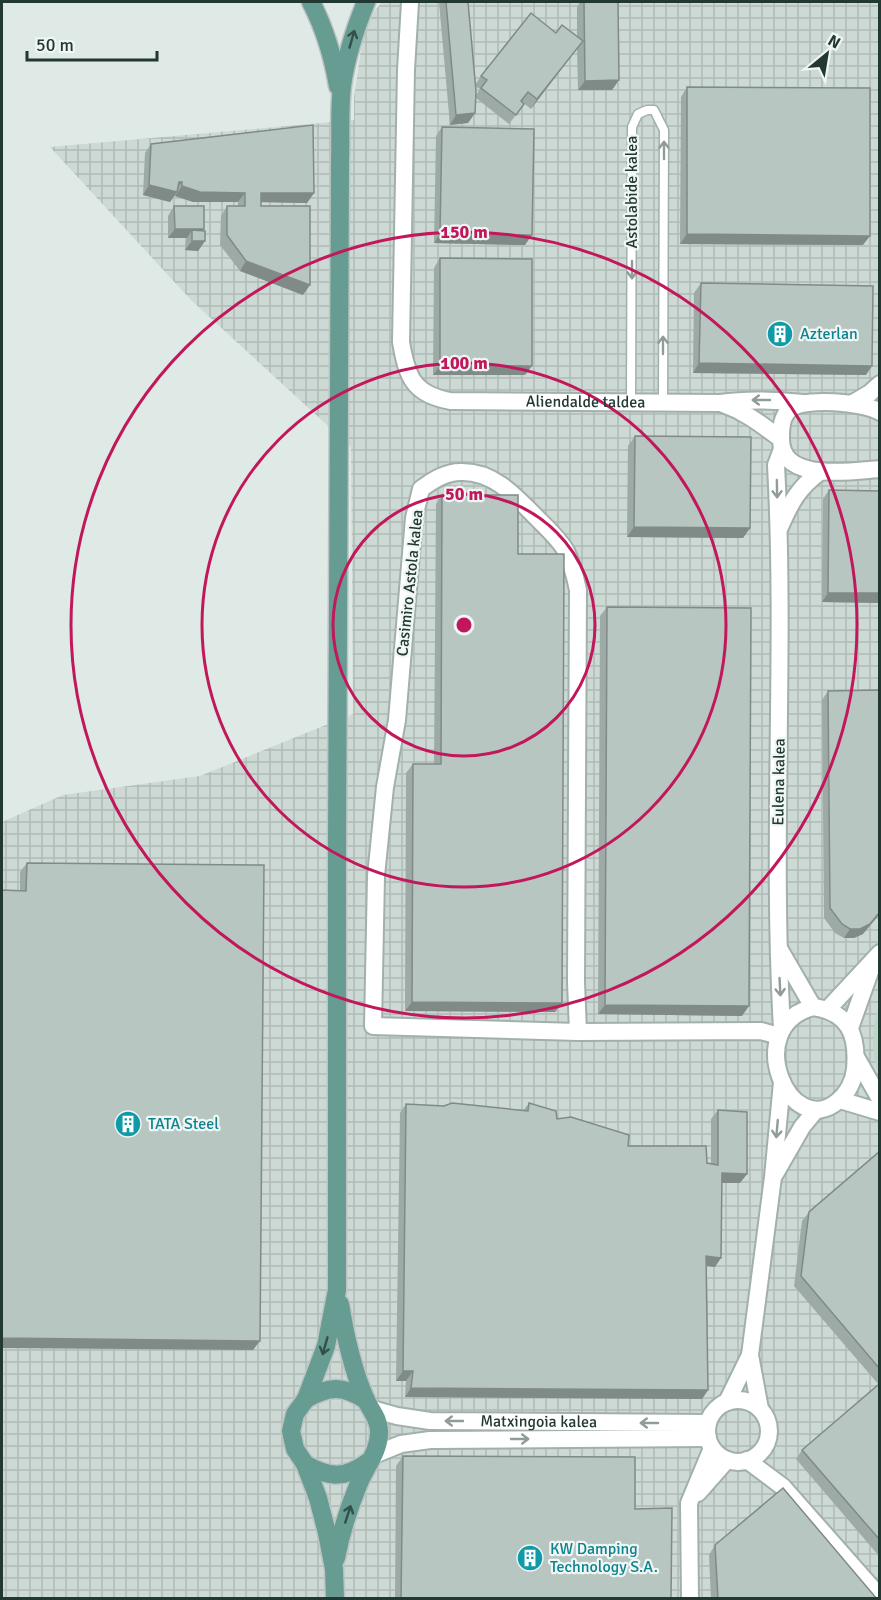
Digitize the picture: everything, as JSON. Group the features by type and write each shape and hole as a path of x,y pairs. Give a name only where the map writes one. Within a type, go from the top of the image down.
{"main road":[{"path":"311,2 320,19 331,51 341,118"},
{"path":"334,1569 348,1510 371,1459 379,1432 376,1416 369,1404 344,1329 337,1290 341,118 342,87 347,57 355,28 366,2"},
{"path":"335,1599 334,1569 318,1498 305,1464 295,1449 291,1431 295,1414 306,1399 326,1346 337,1290"},
{"path":"306,1399 321,1390 339,1388 355,1393 369,1404"},
{"path":"305,1464 322,1474 340,1476 358,1469 371,1459"}],"street":[{"name":"Aliendalde taldea","path":"410,2 406,70 401,342 407,372 417,387 438,399 450,401 720,403 740,400 853,403 866,405 879,412"},
{"path":"853,403 870,393 879,384"},
{"name":"Aliendalde taldea","path":"720,403 758,420 781,444 789,460 807,470 879,469"},
{"path":"778,530 776,465 781,444 782,421 791,408 802,403"},
{"name":"Casimiro Astola kalea","path":"578,1032 576,982 578,590 572,564 565,549 553,534 508,489 482,475 461,471 437,478 421,489 414,518 397,720 385,787 376,876 373,1026 578,1032 761,1031 781,1033"},
{"path":"778,530 793,499 806,482 821,471"},
{"name":"Eulena kalea","path":"778,530 781,619 777,945 781,1033"},
{"path":"777,945 820,1008"},
{"path":"820,1008 877,956"},
{"path":"849,1028 877,956"},
{"path":"856,1057 855,1074 840,1100 831,1106 816,1110 799,1104 789,1096 777,1068 775,1055 781,1033 791,1017 801,1010 820,1008 840,1016 849,1028 856,1057 879,1099"},
{"path":"740,1032 758,1041 775,1055"},
{"path":"709,1436 718,1455 727,1460 747,1460 756,1456 768,1438 768,1428 760,1409 750,1355 773,1177 782,1082"},
{"path":"840,1100 879,1112"},
{"path":"773,1177 802,1127 816,1110"},
{"path":"727,1402 750,1355"},
{"path":"690,1599 689,1503 709,1436 712,1414 727,1402 744,1401 760,1409"},
{"name":"Matxingoia kalea","path":"369,1404 397,1416 430,1421 709,1436"},
{"name":"Matxingoia kalea","path":"371,1459 401,1444 430,1440 709,1436"},
{"path":"763,1448 783,1487"},
{"path":"689,1503 727,1460"},
{"path":"747,1460 783,1487 879,1597"}],"lane":[{"name":"Astolabide kalea","path":"631,403 632,127 638,114 647,110 654,111 664,130 663,403"}],"shaded area":[{"path":"382,2 879,2 879,1598 2,1598 2,822 63,795 200,776 353,714 351,447 191,300 50,147 354,120 354,97 365,22"}],"green space":[{"path":"879,1006 879,1074 874,1057 873,1040"}],"building":[{"path":"446,2 468,2 476,91 475,113 456,115"},
{"path":"584,2 618,2 619,80 585,81"},
{"path":"531,13 556,33 562,25 583,41 537,99 528,92 521,101 524,104 516,115 481,88 487,80 481,76"},
{"path":"687,87 870,88 870,236 687,234"},
{"path":"313,125 314,193 261,193 261,206 310,206 310,285 246,261 227,235 227,206 245,206 245,193 200,192 182,186 182,182 179,182 177,192 149,185 151,144"},
{"path":"442,127 534,129 532,235 440,233"},
{"path":"174,206 204,206 204,229 175,229"},
{"path":"192,230 205,231 205,241 192,241"},
{"path":"440,258 532,259 532,366 440,365"},
{"name":"Azterlan","path":"701,283 873,286 872,366 699,363"},
{"path":"635,436 751,437 750,528 634,527"},
{"path":"829,490 879,491 879,593 828,593"},
{"path":"442,495 518,495 518,554 564,554 562,1003 412,1002 413,764 441,764"},
{"path":"607,607 751,608 749,1006 605,1005"},
{"path":"879,690 879,913 870,924 860,929 850,929 842,924 830,908 828,691"},
{"name":"TATA Steel","path":"27,863 264,865 260,1341 2,1338 2,890 26,891"},
{"path":"452,1103 528,1111 529,1103 556,1111 557,1119 571,1117 629,1135 628,1146 706,1146 707,1163 718,1165 718,1110 747,1112 747,1174 722,1173 721,1258 706,1256 708,1390 411,1388 413,1371 403,1371 406,1104 444,1106"},
{"path":"879,1152 879,1368 801,1276 809,1212"},
{"path":"878,1385 879,1387 879,1539 802,1450"},
{"name":"KW Damping Technology S.A.","path":"403,1456 635,1457 635,1509 672,1508 671,1599 401,1599"},
{"path":"783,1488 877,1599 718,1599 715,1545"}],"place":[{"name":"Azterlan","path":"780,334"},
{"name":"TATA Steel","path":"128,1124"},
{"name":"KW Damping Technology S.A.","path":"530,1558"}]}
